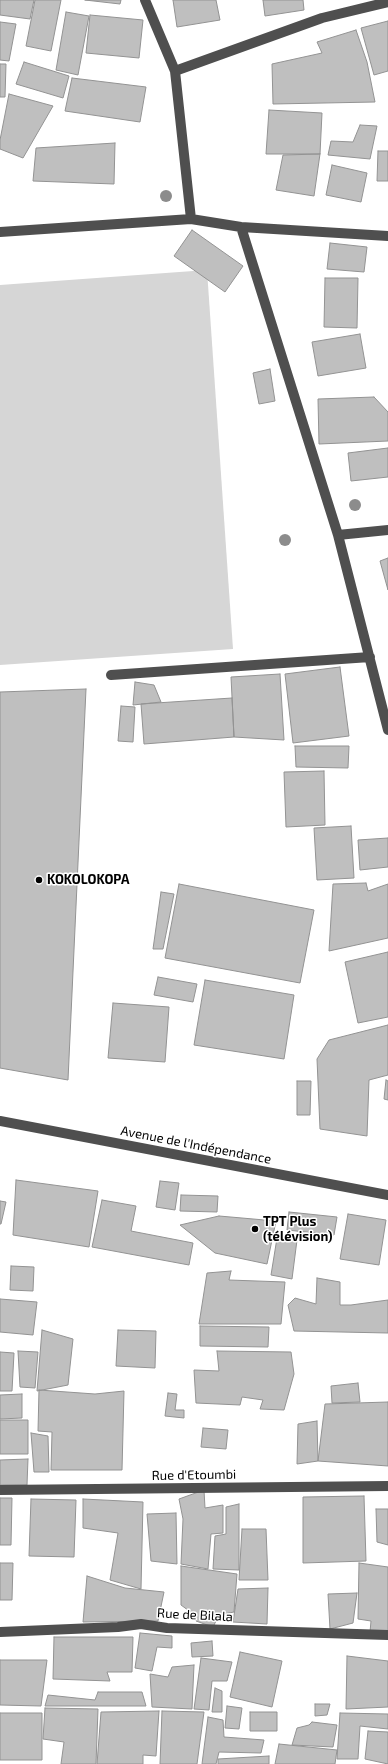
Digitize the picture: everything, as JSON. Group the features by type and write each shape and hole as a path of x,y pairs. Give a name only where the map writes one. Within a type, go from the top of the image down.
{"street":[{"path":"145,0 175,71 191,219"},
{"path":"175,71 322,18 388,2"},
{"path":"0,232 191,219 241,227 388,236"},
{"path":"241,227 338,535 370,657 384,701 388,730"},
{"path":"338,535 388,530"},
{"path":"111,675 370,657"},
{"name":"Avenue de l'Indépendance","path":"0,1121 388,1195"},
{"name":"Rue d'Etoumbi","path":"0,1490 388,1486"},
{"name":"Rue de Bilala","path":"0,1632 118,1627 141,1624 167,1628 388,1635"}],"shaded area":[{"path":"207,270 233,649 0,665 0,285"}],"building":[{"path":"0,0 34,0 30,19 0,15"},
{"path":"35,0 61,0 51,51 26,46"},
{"path":"85,0 121,0 120,4"},
{"path":"173,0 216,0 220,20 177,27"},
{"path":"263,0 303,0 304,10 265,16"},
{"path":"66,12 89,16 78,75 56,70"},
{"path":"90,15 143,20 139,58 86,53"},
{"path":"388,21 388,71 374,75 361,28"},
{"path":"0,22 16,24 9,61 0,60"},
{"path":"356,30 367,62 375,102 273,104 272,64 322,53 317,42"},
{"path":"24,62 69,76 63,98 16,84"},
{"path":"0,64 6,64 5,97 0,97"},
{"path":"72,78 146,87 140,122 65,111"},
{"path":"9,94 53,106 23,158 0,149 0,140"},
{"path":"269,110 322,113 320,154 266,154"},
{"path":"360,125 377,126 370,159 328,155 331,141 353,142"},
{"path":"115,143 114,184 33,181 36,148"},
{"path":"378,151 388,151 388,181 377,181"},
{"path":"320,154 314,196 276,190 283,155"},
{"path":"332,165 367,173 361,202 326,195"},
{"path":"192,230 243,266 225,292 174,256"},
{"path":"330,243 367,247 364,272 327,269"},
{"path":"325,278 358,278 357,328 324,327"},
{"path":"360,334 366,368 318,376 312,342"},
{"path":"270,369 275,401 259,404 253,373"},
{"path":"374,397 388,412 388,441 319,444 318,399"},
{"path":"388,448 388,477 351,481 348,453"},
{"path":"388,558 388,590 380,561"},
{"path":"340,667 349,736 293,743 285,674"},
{"path":"280,674 284,740 234,737 231,677"},
{"path":"135,682 154,685 161,702 133,705"},
{"name":"KOKOLOKOPA","path":"86,689 68,1080 0,1068 0,692"},
{"path":"232,698 234,737 144,744 141,704"},
{"path":"121,706 135,707 133,742 118,741"},
{"path":"295,746 349,746 348,768 296,767"},
{"path":"324,771 325,825 286,827 284,772"},
{"path":"351,826 354,878 317,880 314,828"},
{"path":"388,838 388,867 360,870 358,840"},
{"path":"366,883 368,891 388,884 388,938 329,951 333,884"},
{"path":"179,884 314,910 300,983 165,958"},
{"path":"161,892 174,894 163,949 153,949"},
{"path":"388,952 388,1017 358,1023 345,962"},
{"path":"158,977 197,984 193,1002 154,995"},
{"path":"205,980 294,995 284,1059 194,1045"},
{"path":"113,1003 169,1007 165,1062 108,1058"},
{"path":"388,1025 388,1075 369,1080 367,1136 320,1129 317,1059 329,1040"},
{"path":"386,1080 388,1081 388,1100 384,1099"},
{"path":"297,1081 311,1081 310,1115 297,1115"},
{"path":"16,1180 98,1191 89,1247 13,1235"},
{"path":"160,1181 179,1183 175,1210 156,1207"},
{"path":"181,1195 218,1196 217,1212 180,1211"},
{"path":"102,1200 136,1206 131,1231 193,1243 189,1265 92,1247"},
{"path":"0,1201 6,1202 1,1224 0,1224"},
{"path":"289,1212 337,1217 334,1235 287,1230"},
{"path":"348,1214 386,1220 379,1265 340,1259"},
{"path":"219,1216 276,1221 267,1264 215,1253 180,1225"},
{"path":"277,1238 297,1240 292,1279 271,1275"},
{"path":"11,1266 34,1267 33,1291 10,1290"},
{"path":"231,1271 229,1280 285,1282 281,1324 199,1324 207,1273"},
{"path":"317,1278 340,1282 340,1305 388,1300 388,1333 294,1331 288,1305 295,1298 316,1304"},
{"path":"0,1299 37,1302 33,1335 0,1332"},
{"path":"200,1326 269,1327 268,1347 200,1346"},
{"path":"42,1330 73,1339 68,1385 37,1391"},
{"path":"118,1330 156,1331 155,1368 116,1366"},
{"path":"18,1351 38,1352 35,1388 20,1387"},
{"path":"217,1351 291,1352 294,1374 284,1410 260,1409 263,1400 242,1397 240,1405 196,1403 194,1370 219,1371"},
{"path":"0,1352 14,1353 12,1391 0,1391"},
{"path":"358,1383 360,1402 332,1403 331,1386"},
{"path":"39,1390 95,1394 124,1391 122,1470 51,1470 52,1432 38,1431"},
{"path":"168,1393 177,1394 175,1410 184,1410 184,1418 165,1416"},
{"path":"22,1394 22,1418 0,1419 0,1395"},
{"path":"388,1402 388,1466 318,1461 325,1404"},
{"path":"0,1420 28,1420 28,1454 0,1454"},
{"path":"317,1421 318,1461 297,1464 298,1424"},
{"path":"203,1428 228,1430 226,1449 201,1447"},
{"path":"31,1433 48,1436 49,1472 34,1472"},
{"path":"28,1459 27,1485 0,1485 0,1460"},
{"path":"204,1490 205,1508 223,1505 223,1533 211,1534 208,1569 181,1564 183,1519 179,1499"},
{"path":"364,1496 366,1561 303,1563 303,1497"},
{"path":"0,1498 12,1498 11,1545 0,1545"},
{"path":"31,1499 76,1500 74,1557 29,1556"},
{"path":"83,1499 143,1502 141,1589 110,1580 118,1533 83,1528"},
{"path":"239,1504 239,1570 213,1569 215,1536 226,1534 226,1507"},
{"path":"376,1509 388,1509 388,1545 377,1542"},
{"path":"176,1513 177,1564 151,1561 147,1514"},
{"path":"242,1529 266,1529 268,1580 239,1580"},
{"path":"0,1563 13,1563 12,1600 0,1600"},
{"path":"359,1563 388,1567 388,1633 370,1632 371,1621 358,1619"},
{"path":"181,1566 237,1574 234,1612 219,1615 213,1627 196,1621 196,1616 181,1605"},
{"path":"87,1576 125,1588 164,1592 158,1621 83,1622"},
{"path":"268,1588 267,1624 233,1622 238,1589"},
{"path":"357,1593 353,1623 330,1629 328,1594"},
{"path":"140,1633 172,1636 172,1648 157,1647 152,1671 135,1668"},
{"path":"54,1637 133,1637 132,1672 107,1672 110,1681 53,1679"},
{"path":"212,1641 213,1656 192,1657 191,1643"},
{"path":"240,1652 282,1661 272,1707 230,1697"},
{"path":"347,1656 388,1661 388,1707 346,1709"},
{"path":"201,1658 232,1662 227,1681 212,1681 209,1710 194,1709"},
{"path":"0,1660 47,1660 41,1706 0,1705"},
{"path":"194,1665 192,1709 152,1707 150,1674 168,1677 172,1667"},
{"path":"215,1688 222,1691 222,1712 212,1712"},
{"path":"98,1692 142,1692 146,1706 45,1706 48,1695 95,1700"},
{"path":"315,1704 330,1704 327,1715 315,1716"},
{"path":"227,1706 242,1708 239,1729 225,1728"},
{"path":"45,1708 98,1709 96,1764 61,1764 64,1742 43,1739"},
{"path":"159,1711 156,1756 143,1755 143,1764 97,1764 101,1712"},
{"path":"162,1711 204,1712 197,1764 160,1764"},
{"path":"250,1712 277,1712 277,1731 250,1731"},
{"path":"0,1713 42,1713 42,1760 0,1760"},
{"path":"340,1713 388,1714 388,1729 360,1726 358,1759 337,1759"},
{"path":"208,1717 223,1720 224,1737 264,1740 261,1753 219,1752 216,1764 202,1764"},
{"path":"312,1722 337,1725 333,1747 292,1745 297,1728 309,1725"},
{"path":"368,1731 388,1732 388,1764 365,1759"},
{"path":"279,1744 337,1750 335,1764 275,1764"},
{"path":"269,1756 269,1764 218,1764 218,1759"}],"place":[{"name":"KOKOLOKOPA","path":"39,880"},
{"name":"TPT Plus (télévision)","path":"255,1229"}]}
